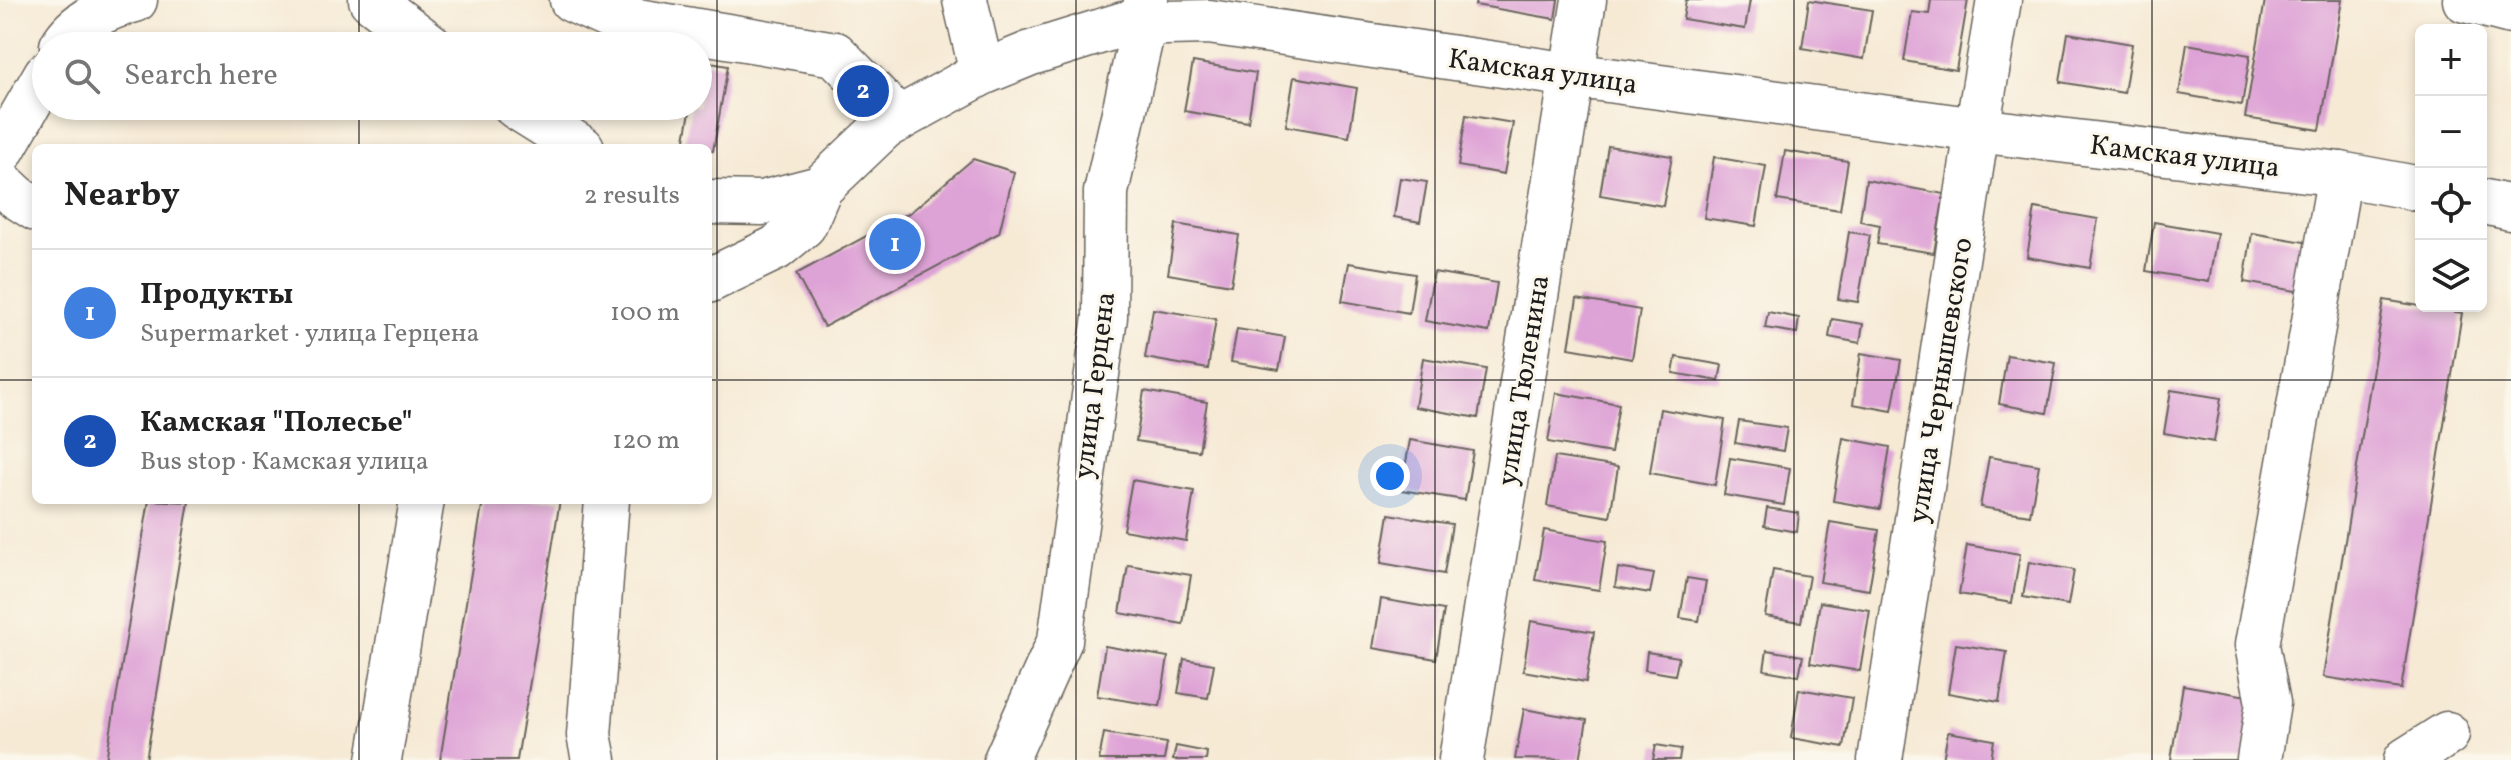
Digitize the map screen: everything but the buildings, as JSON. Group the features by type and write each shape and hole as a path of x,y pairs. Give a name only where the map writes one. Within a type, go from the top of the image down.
{"street":[{"path":"67,23 135,0"},
{"path":"371,0 413,32"},
{"path":"572,0 607,16 703,32"},
{"path":"965,0 982,73"},
{"name":"улица Тюленина","path":"1461,760 1584,0"},
{"name":"улица Чернышевского","path":"1880,760 1999,0"},
{"path":"2465,0 2511,12"},
{"name":"Камская улица","path":"712,202 762,203 820,188 884,127 982,73 1031,53 1124,24 1145,12 1571,75 1977,130 2340,174 2415,188"},
{"name":"улица Герцена","path":"1006,760 1060,640 1105,317 1106,192 1145,12"},
{"path":"712,34 835,54 899,119"},
{"path":"0,154 32,98"},
{"path":"537,120 576,144"},
{"path":"2259,760 2268,703 2257,645 2340,174"},
{"path":"0,181 32,206"},
{"path":"712,279 776,248 804,225 820,188"},
{"path":"379,760 421,504"},
{"path":"594,760 589,735 607,504"},
{"path":"2406,760 2447,734"}],"place":[{"name":"Камская \"Полесье\"","path":"863,91"},
{"name":"Продукты","path":"895,244"}]}
